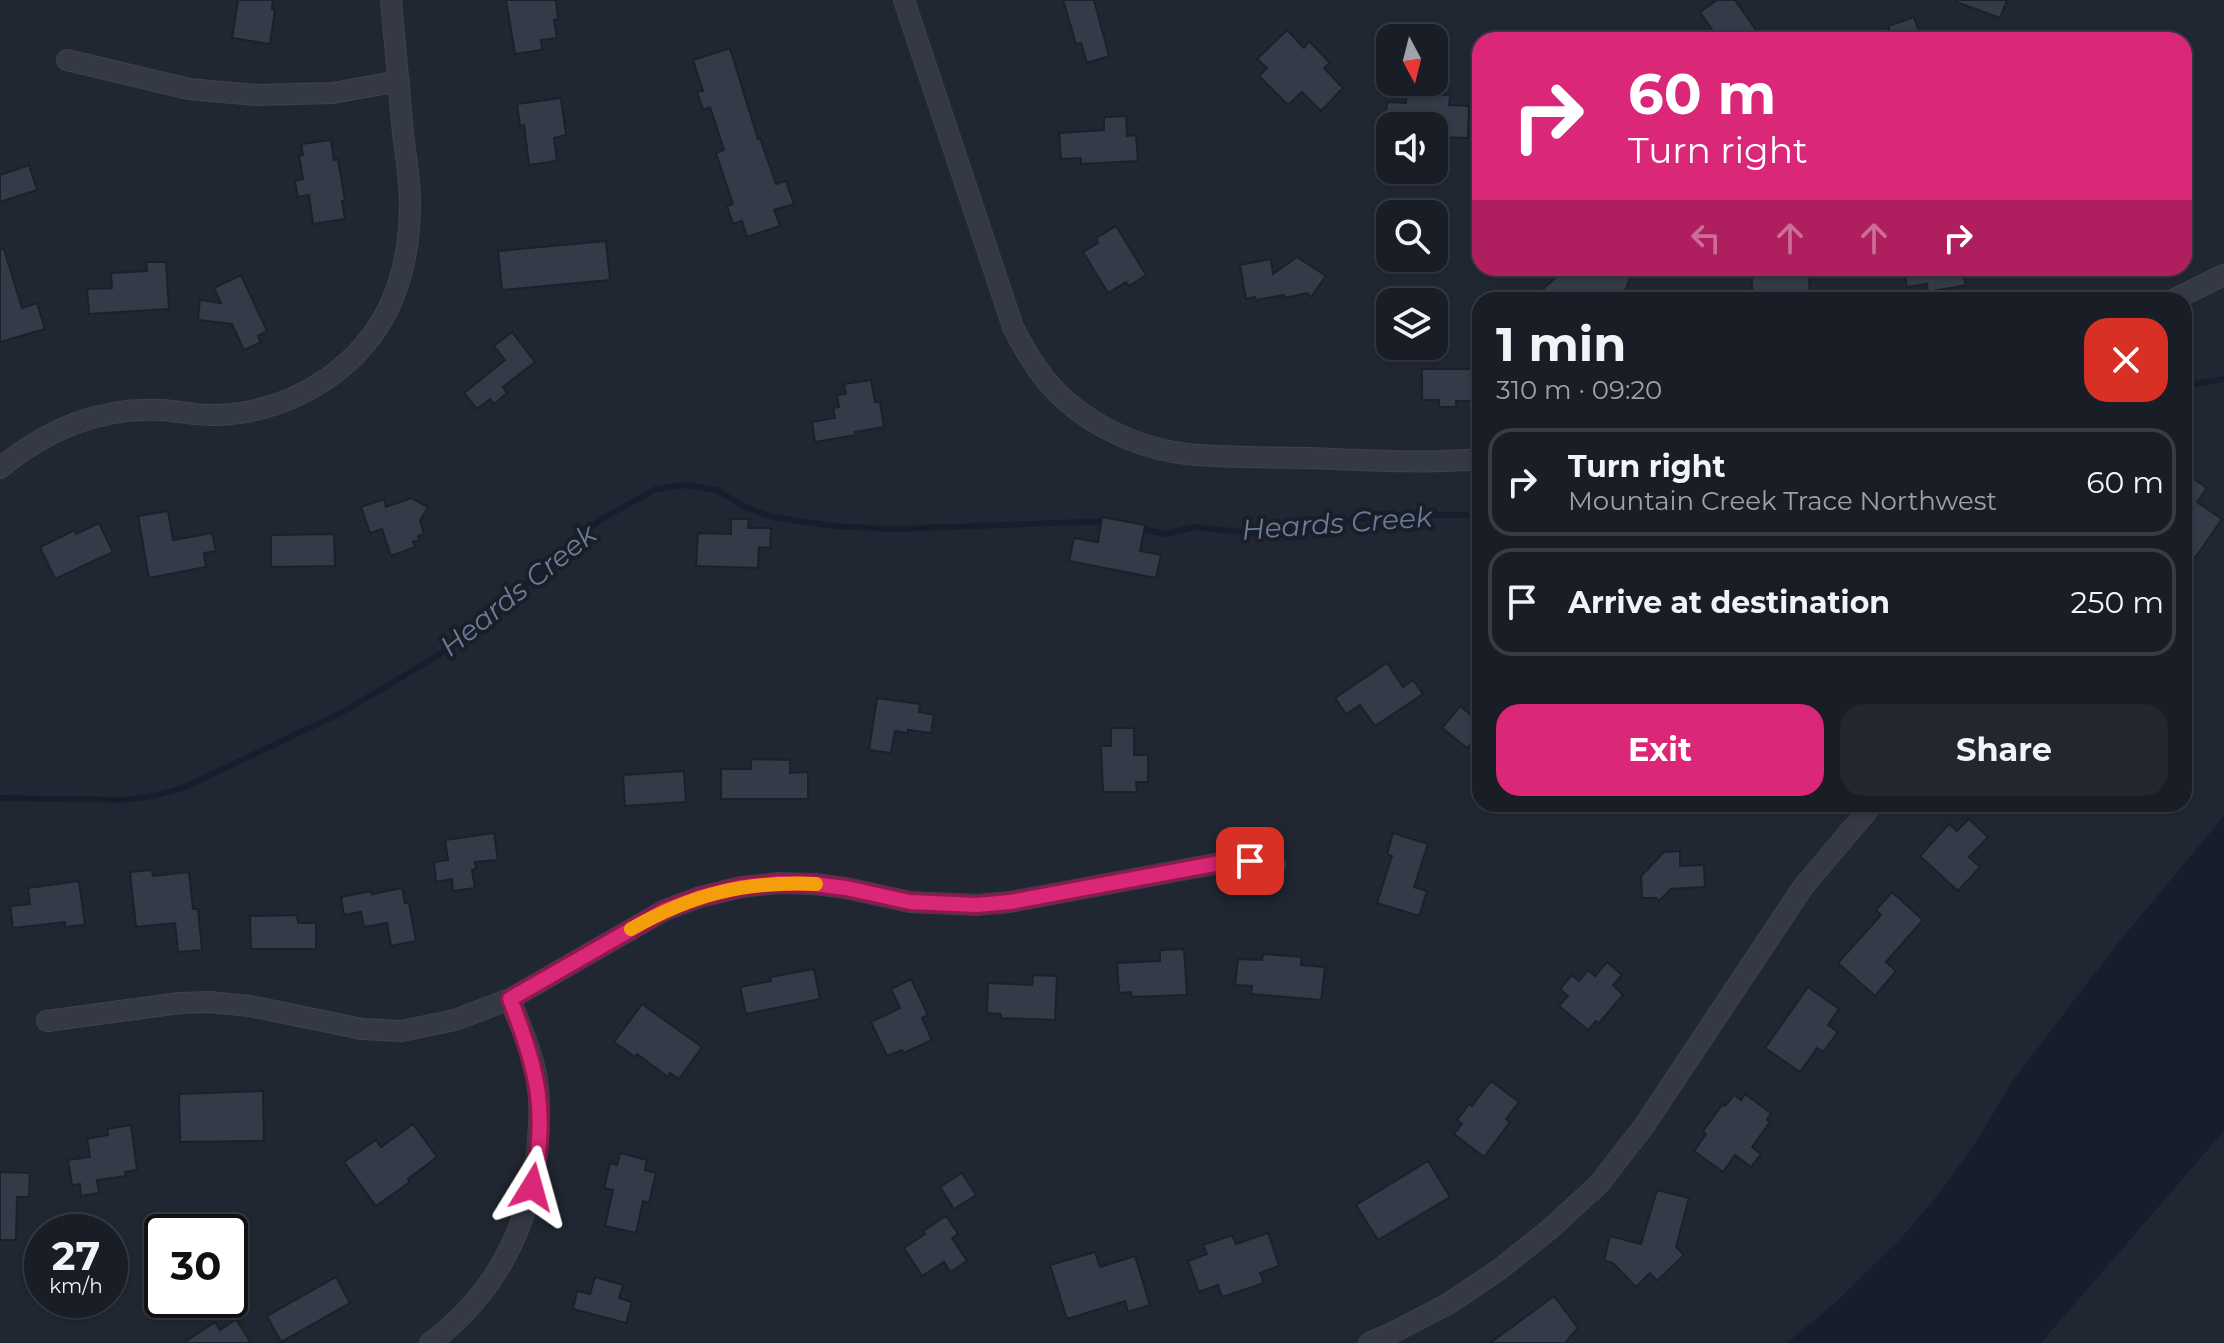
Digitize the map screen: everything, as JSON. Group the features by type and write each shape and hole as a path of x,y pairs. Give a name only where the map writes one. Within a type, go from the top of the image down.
{"street":[{"path":"0,468 23,449 61,427 92,416 128,410 213,415 257,411 305,394 346,365 367,343 398,289 407,257 410,209 391,0"},
{"path":"904,0 1013,327 1045,380 1068,403 1094,422 1136,443 1186,454 1435,462 1472,460"},
{"path":"67,60 189,89 256,95 333,93 399,81"},
{"path":"2189,292 2224,275"},
{"path":"1369,1343 1448,1304 1500,1269 1599,1184 1644,1126 1803,887 1866,812"},
{"path":"47,1021 180,1003 210,1002 250,1006 362,1029 402,1031 455,1020 510,999 665,910 741,887 778,883 814,884 910,902 976,905 1010,902 1225,862 1275,864"},
{"path":"430,1343 451,1327 488,1287 515,1240 528,1206 536,1168 541,1111 530,1051 510,999"}],"water":[{"path":"2224,816 2224,1131 2041,1343 1787,1343 1836,1302 1902,1237 1942,1190 1978,1139 2013,1080 2118,943"}],"building":[{"path":"238,0 273,0 272,9 275,10 270,44 232,38"},
{"path":"506,0 556,0 558,19 554,20 557,38 541,40 542,50 515,54"},
{"path":"1063,0 1094,0 1109,56 1087,63 1081,43 1076,44"},
{"path":"1717,0 1735,0 1757,32 1714,32 1700,12"},
{"path":"1956,0 2007,0 2000,18"},
{"path":"1914,17 1919,32 1890,32 1888,26"},
{"path":"1287,30 1304,48 1309,41 1330,63 1324,68 1343,88 1321,111 1302,92 1288,105 1259,76 1267,68 1257,59"},
{"path":"730,48 758,139 776,184 786,181 794,204 774,210 780,226 747,237 742,221 733,224 727,206 733,204 716,153 724,150 710,107 703,110 697,92 703,91 693,60"},
{"path":"1450,95 1449,105 1469,106 1468,138 1448,137 1448,112 1386,112 1387,102 1406,103 1406,96"},
{"path":"561,98 566,135 554,138 557,161 529,165 524,125 520,126 517,104"},
{"path":"1126,116 1127,136 1136,135 1138,161 1081,164 1081,158 1061,159 1059,133 1104,130 1104,117"},
{"path":"331,140 334,160 338,159 345,219 313,224 309,195 298,197 295,181 303,179 299,156 303,155 301,144"},
{"path":"29,165 37,190 0,202 0,175"},
{"path":"1116,226 1146,275 1129,286 1126,282 1108,293 1083,252 1098,243 1096,238"},
{"path":"606,241 610,280 502,290 498,251"},
{"path":"0,249 4,249 22,308 37,303 45,329 0,342"},
{"path":"1297,257 1326,276 1311,297 1307,293 1284,298 1284,295 1246,299 1240,265 1271,259 1273,274"},
{"path":"146,262 166,262 169,309 89,314 87,289 112,288 111,273 147,271"},
{"path":"241,275 267,331 258,336 261,342 244,350 232,324 198,320 200,300 221,303 214,288"},
{"path":"1557,276 1630,278 1625,292 1546,292 1543,289"},
{"path":"1752,276 1809,276 1810,292 1752,292"},
{"path":"1905,276 1966,276 1966,285 1928,292 1927,284 1907,287"},
{"path":"512,332 535,362 503,387 507,393 494,404 490,399 477,409 464,393 505,360 494,346"},
{"path":"1422,369 1472,369 1472,401 1456,401 1456,407 1439,407 1439,400 1422,400"},
{"path":"871,380 875,402 880,402 884,427 815,442 812,422 835,418 833,408 839,407 837,395 846,394 844,384"},
{"path":"2192,478 2207,488 2197,502 2222,519 2195,558 2192,556"},
{"path":"411,498 428,507 420,521 424,534 413,542 415,547 391,556 382,529 370,533 361,507 384,499 386,507"},
{"path":"168,511 173,540 212,533 216,551 204,553 206,567 149,578 138,516"},
{"path":"1102,517 1145,525 1140,551 1161,555 1156,578 1069,561 1074,538 1098,542"},
{"path":"731,519 749,519 748,528 771,528 770,548 759,547 758,568 696,566 698,533 731,534"},
{"path":"99,523 113,552 55,579 40,547 75,530 76,534"},
{"path":"334,534 335,566 271,567 271,535"},
{"path":"1387,663 1403,687 1413,680 1423,694 1375,726 1360,705 1346,714 1335,698"},
{"path":"877,698 920,704 919,712 934,715 931,733 895,731 891,753 869,750"},
{"path":"1460,706 1472,716 1472,743 1467,748 1442,728"},
{"path":"1111,728 1134,728 1134,755 1148,755 1148,782 1136,782 1137,792 1103,792 1101,746 1111,746"},
{"path":"751,759 790,760 790,773 808,772 808,799 721,799 721,769 751,769"},
{"path":"684,771 686,802 625,806 623,775"},
{"path":"1969,819 1988,837 1969,857 1980,867 1958,891 1920,856 1949,824 1957,831"},
{"path":"494,833 498,860 475,862 476,869 472,870 475,888 453,891 452,879 436,882 434,862 448,860 445,840"},
{"path":"1393,833 1428,844 1414,887 1427,891 1419,916 1377,903 1392,856 1387,854"},
{"path":"1680,851 1680,866 1704,865 1705,887 1671,889 1659,901 1656,898 1642,898 1641,876 1664,852"},
{"path":"152,870 153,876 189,872 193,909 198,909 202,950 178,952 175,923 136,927 130,872"},
{"path":"79,881 85,925 65,927 65,922 13,928 10,906 30,904 28,888"},
{"path":"402,888 405,903 409,903 416,941 391,946 387,923 364,927 361,912 344,915 341,897"},
{"path":"1892,892 1923,920 1886,962 1896,971 1875,996 1838,963 1881,915 1876,910"},
{"path":"297,915 298,923 316,923 316,949 251,949 250,916"},
{"path":"1184,949 1187,995 1132,997 1131,992 1119,993 1117,963 1160,961 1160,950"},
{"path":"1263,954 1302,957 1301,965 1325,967 1321,1000 1251,994 1252,986 1235,985 1238,959 1262,960"},
{"path":"1607,962 1622,975 1613,985 1623,995 1599,1023 1596,1021 1588,1030 1559,1006 1568,996 1560,989 1572,975 1579,981 1588,970 1595,976"},
{"path":"814,969 820,999 746,1014 740,987 771,981 770,977"},
{"path":"1033,975 1057,976 1055,1020 1001,1018 1001,1014 987,1013 988,983 1032,985"},
{"path":"911,979 928,1015 922,1018 932,1040 904,1053 902,1050 887,1056 871,1022 900,1008 891,989"},
{"path":"1808,987 1839,1009 1828,1025 1838,1032 1823,1052 1817,1048 1800,1072 1765,1048"},
{"path":"642,1004 702,1047 679,1079 670,1073 668,1077 637,1054 635,1057 614,1042"},
{"path":"1491,1081 1519,1102 1506,1119 1510,1122 1484,1157 1454,1134 1462,1124 1457,1120"},
{"path":"263,1091 264,1141 180,1142 179,1094"},
{"path":"1745,1094 1771,1113 1767,1120 1770,1122 1752,1147 1761,1154 1751,1167 1735,1155 1723,1172 1694,1151 1706,1134 1703,1131 1723,1104 1725,1106 1734,1095 1741,1100"},
{"path":"413,1124 437,1157 408,1179 410,1182 376,1206 344,1162 376,1140 381,1147"},
{"path":"131,1125 137,1170 125,1172 126,1176 97,1180 99,1193 81,1196 80,1184 72,1185 68,1160 90,1157 87,1139 108,1135 107,1129"},
{"path":"620,1153 647,1160 645,1170 656,1173 649,1203 643,1201 636,1233 605,1226 613,1190 604,1188 610,1163 617,1165"},
{"path":"1428,1161 1450,1197 1378,1240 1356,1205"},
{"path":"0,1172 30,1173 29,1197 17,1197 16,1240 0,1240"},
{"path":"962,1173 976,1195 954,1209 940,1187"},
{"path":"1657,1190 1689,1198 1676,1247 1684,1255 1657,1281 1650,1273 1636,1287 1613,1263 1604,1260 1610,1236 1641,1244"},
{"path":"946,1216 958,1234 952,1238 967,1261 950,1272 944,1262 922,1276 904,1248"},
{"path":"1268,1233 1279,1266 1260,1273 1264,1283 1222,1297 1218,1285 1199,1292 1188,1261 1207,1254 1203,1245 1232,1235 1236,1244"},
{"path":"1095,1252 1100,1267 1135,1256 1150,1305 1128,1312 1125,1301 1067,1319 1050,1265"},
{"path":"336,1277 350,1303 281,1342 267,1316"},
{"path":"595,1277 623,1285 619,1298 632,1302 626,1323 573,1309 577,1291 590,1294"},
{"path":"1554,1296 1578,1328 1565,1343 1490,1343"},
{"path":"236,1319 251,1343 183,1343 215,1322 220,1330"}],"waterway":[{"name":"Heards Creek","path":"2192,385 2224,379"},
{"name":"Heards Creek","path":"0,798 123,800 183,788 343,712 439,655 532,579 577,537 602,519 656,489 686,485 717,490 743,506 772,517 833,526 895,529 1109,521"},
{"name":"Heards Creek","path":"1139,528 1166,534 1194,527 1251,533 1393,515 1472,515"}],"slow traffic":[{"path":"631,929 665,910 741,887 778,883 816,884"}],"route":[{"path":"532,1187 541,1111 530,1051 510,999 665,910 741,887 778,883 846,888 910,902 976,905 1010,902 1225,862 1250,861"}]}
